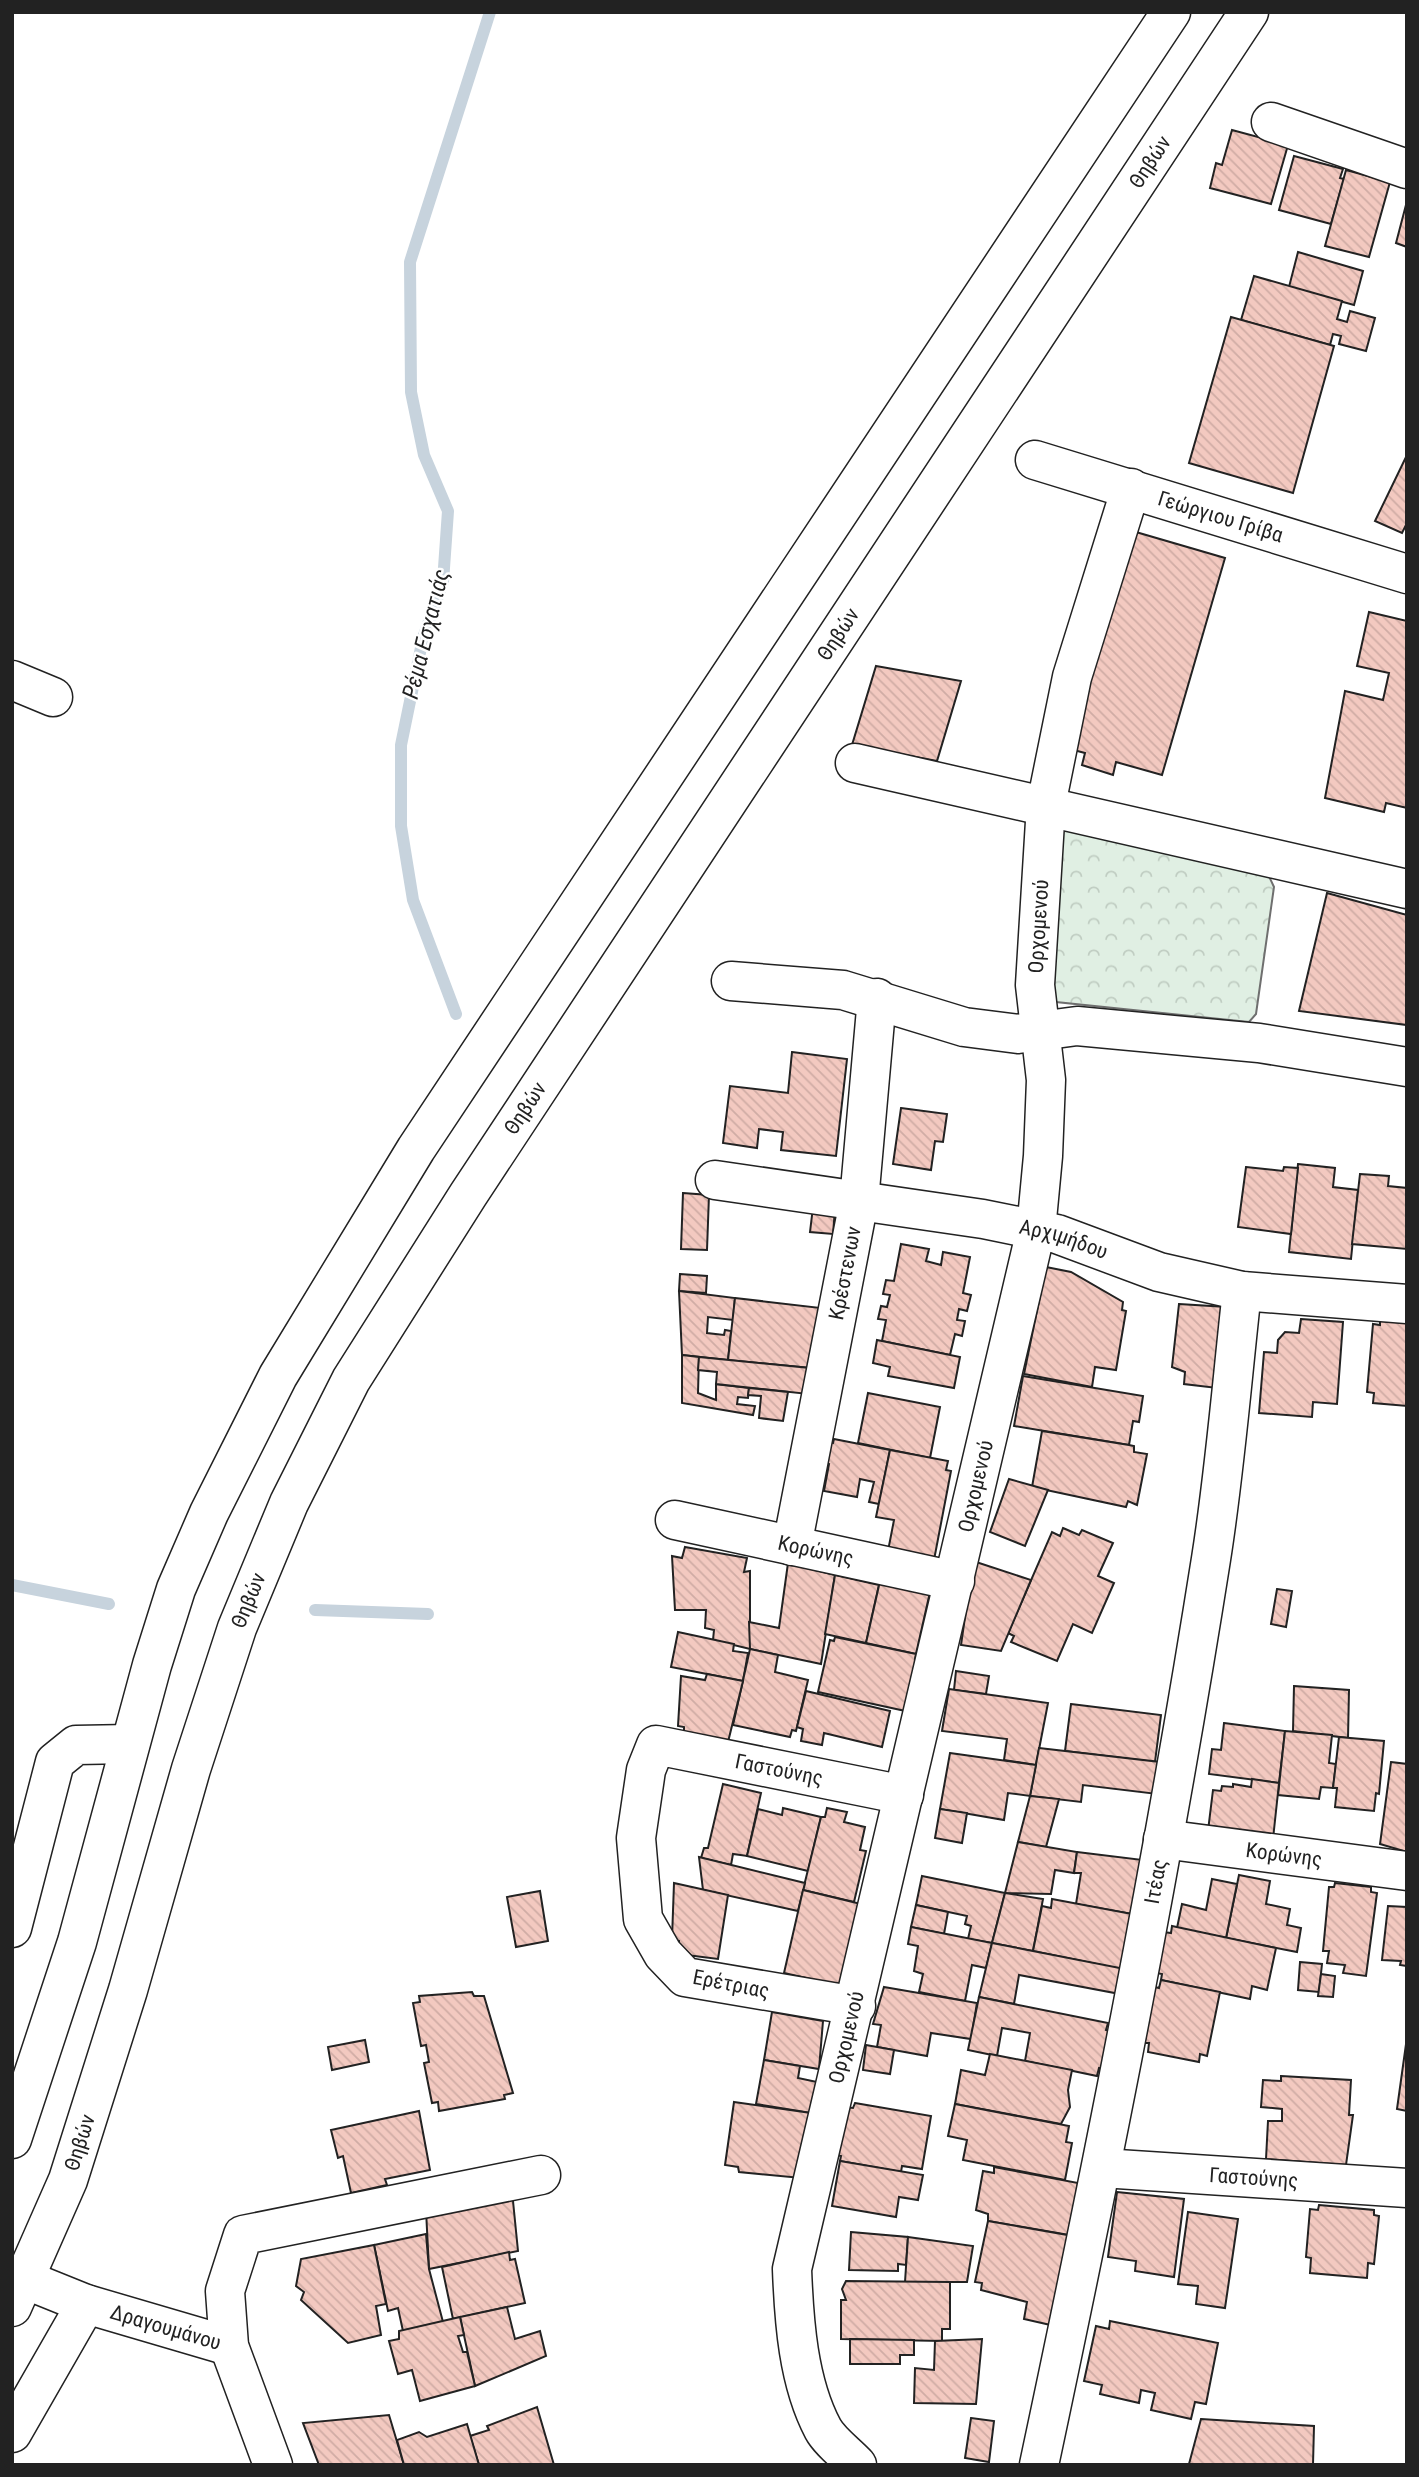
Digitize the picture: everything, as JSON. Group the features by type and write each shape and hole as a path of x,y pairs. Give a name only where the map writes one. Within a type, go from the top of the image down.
{"street":[{"path":"12,2139 77,1942 130,1744 176,1589 209,1513 278,1376 416,1149 1171,12"},
{"name":"Θηβών","path":"18,2293 68,2180 128,1990 191,1769 237,1628 289,1503 351,1380 468,1195 1249,12"},
{"path":"1271,122 1407,169"},
{"name":"Γεώργιου Γρίβα","path":"1035,460 1407,574"},
{"name":"Ορχομενού","path":"857,2465 824,2430 805,2376 793,2315 792,2269 856,2007 1037,1230 1045,1115 1042,1030 1035,985 1046,805 1072,677 1131,488"},
{"path":"12,680 54,697"},
{"path":"855,763 1407,889"},
{"path":"731,981 843,990 877,998 937,1021 1018,1034 1077,1026 1259,1043 1407,1067"},
{"name":"Κρέστενων","path":"792,1546 859,1201 877,998"},
{"name":"Αρχιμήδου","path":"715,1181 859,1201 1057,1234 1159,1272 1242,1292 1407,1304"},
{"name":"Ιτέας","path":"1039,2465 1102,2168 1212,1556 1242,1292"},
{"name":"Κορώνης","path":"675,1520 955,1581"},
{"path":"12,1928 55,1762 76,1745 130,1744"},
{"name":"Γαστούνης","path":"656,1745 904,1795"},
{"name":"Ερέτριας","path":"656,1745 646,1770 636,1838 643,1919 663,1954 685,1977 856,2007"},
{"name":"Κορώνης","path":"1163,1839 1407,1871"},
{"name":"Γαστούνης","path":"1102,2168 1407,2188"},
{"path":"229,2346 225,2291 243,2235 541,2175"},
{"name":"Δραγουμάνου","path":"18,2293 86,2304 229,2346 273,2465"},
{"path":"12,2432 86,2304"}],"green space":[{"path":"1068,824 1266,870 1274,887 1256,1014 1249,1022 1056,1002 1046,984 1057,832"}],"building":[{"path":"1232,130 1288,145 1271,204 1210,188 1216,163 1222,165"},
{"path":"1294,156 1343,169 1340,178 1344,179 1331,224 1279,210"},
{"path":"1346,170 1390,182 1369,257 1325,246"},
{"path":"1407,201 1407,247 1396,243"},
{"path":"1298,252 1363,271 1354,305 1289,287"},
{"path":"1254,276 1342,301 1337,319 1347,322 1350,311 1375,318 1366,351 1339,344 1341,336 1333,334 1330,345 1241,320"},
{"path":"1231,317 1334,346 1293,493 1189,463"},
{"path":"1407,455 1407,523 1402,533 1375,521"},
{"path":"1129,530 1225,558 1162,775 1116,762 1113,775 1082,765 1085,753 1066,748"},
{"path":"1369,612 1407,621 1407,808 1386,803 1384,812 1325,798 1345,691 1383,700 1389,673 1357,666"},
{"path":"876,666 961,681 937,761 852,745"},
{"path":"1327,893 1407,915 1407,1025 1299,1011"},
{"path":"792,1052 847,1059 836,1156 781,1150 783,1132 759,1129 757,1148 723,1143 730,1086 788,1093"},
{"path":"901,1108 947,1114 943,1142 935,1141 931,1170 893,1164"},
{"path":"1298,1164 1335,1168 1333,1187 1358,1190 1351,1259 1289,1252"},
{"path":"1246,1167 1283,1171 1284,1167 1298,1168 1291,1234 1238,1227"},
{"path":"1360,1174 1389,1176 1388,1186 1407,1188 1407,1249 1352,1244"},
{"path":"683,1193 709,1195 707,1250 681,1249"},
{"path":"813,1207 835,1209 833,1234 810,1232"},
{"path":"901,1244 929,1249 926,1261 941,1265 943,1252 970,1257 963,1293 971,1295 967,1311 959,1309 957,1320 965,1321 962,1336 955,1334 950,1355 882,1341 886,1320 878,1319 881,1306 887,1307 890,1295 883,1294 886,1280 894,1281"},
{"path":"1046,1267 1071,1272 1123,1302 1122,1310 1126,1311 1116,1370 1095,1367 1092,1387 1024,1374"},
{"path":"680,1274 707,1276 706,1293 679,1291"},
{"path":"679,1291 735,1298 733,1320 708,1317 707,1333 724,1335 725,1330 731,1331 728,1360 682,1355"},
{"path":"735,1298 821,1308 810,1368 728,1360"},
{"path":"1179,1304 1227,1307 1217,1388 1184,1384 1185,1372 1172,1367"},
{"path":"1301,1319 1343,1322 1337,1404 1313,1402 1312,1417 1259,1413 1264,1352 1277,1353 1278,1340 1285,1332 1299,1333"},
{"path":"1380,1320 1407,1322 1407,1406 1373,1403 1374,1393 1367,1392 1373,1324 1380,1325"},
{"path":"877,1340 960,1357 954,1388 888,1376 890,1367 873,1363"},
{"path":"682,1355 699,1357 698,1393 716,1400 716,1384 749,1388 748,1398 738,1397 737,1404 755,1406 753,1415 682,1403"},
{"path":"699,1357 810,1368 808,1394 716,1384 717,1372 698,1370"},
{"path":"1023,1376 1143,1396 1139,1422 1133,1421 1129,1445 1014,1426"},
{"path":"749,1388 788,1392 783,1421 759,1418 761,1396 748,1395"},
{"path":"868,1393 940,1407 930,1458 858,1443"},
{"path":"1042,1431 1134,1446 1134,1452 1147,1454 1137,1505 1128,1501 1126,1507 1032,1487"},
{"path":"834,1439 890,1450 879,1504 869,1502 874,1482 860,1479 857,1497 824,1491 829,1464 823,1463 827,1441 833,1443"},
{"path":"890,1450 948,1461 946,1470 951,1471 934,1560 888,1551 894,1520 876,1517"},
{"path":"1009,1479 1048,1490 1025,1546 990,1532"},
{"path":"1063,1528 1079,1535 1082,1530 1113,1543 1098,1576 1114,1583 1092,1633 1073,1624 1057,1661 1011,1642 1014,1636 1008,1633 1052,1532 1060,1536"},
{"path":"685,1547 747,1558 744,1572 750,1571 750,1649 713,1640 714,1630 705,1628 706,1610 675,1610 672,1556 682,1558"},
{"path":"973,1561 1031,1580 1001,1651 961,1645"},
{"path":"788,1563 835,1575 821,1664 750,1649 749,1622 779,1628"},
{"path":"835,1575 879,1585 866,1643 825,1634"},
{"path":"880,1581 930,1592 916,1654 866,1643"},
{"path":"1277,1589 1292,1591 1286,1627 1271,1624"},
{"path":"678,1632 734,1644 733,1651 748,1653 743,1681 671,1667"},
{"path":"835,1637 916,1654 915,1659 922,1660 910,1712 818,1692 830,1640 834,1641"},
{"path":"750,1649 778,1655 775,1672 808,1680 796,1731 792,1730 790,1737 733,1725"},
{"path":"956,1671 989,1676 986,1694 954,1690"},
{"path":"707,1674 743,1681 728,1742 684,1733 684,1727 678,1726 681,1676 705,1680"},
{"path":"1294,1686 1349,1690 1348,1738 1293,1731"},
{"path":"949,1689 1048,1703 1036,1765 1004,1760 1007,1739 942,1731"},
{"path":"806,1691 890,1711 882,1747 824,1733 822,1745 801,1741 803,1729 797,1727"},
{"path":"1071,1704 1161,1715 1155,1762 1065,1751"},
{"path":"1224,1723 1285,1731 1279,1783 1209,1774 1212,1749 1221,1750"},
{"path":"1285,1731 1332,1735 1329,1763 1336,1764 1333,1788 1321,1787 1319,1799 1278,1795"},
{"path":"1339,1737 1384,1741 1379,1794 1376,1793 1374,1811 1335,1807 1337,1788 1333,1788"},
{"path":"1039,1748 1160,1762 1157,1794 1083,1785 1081,1802 1030,1796"},
{"path":"950,1753 1036,1765 1030,1796 1008,1793 1004,1820 940,1809"},
{"path":"1391,1762 1407,1764 1407,1852 1380,1844"},
{"path":"1252,1779 1279,1783 1273,1839 1208,1831 1213,1790 1221,1791 1222,1786 1233,1787 1233,1784 1251,1787"},
{"path":"723,1784 761,1793 747,1856 733,1854 731,1865 701,1858 704,1848 708,1848"},
{"path":"1030,1796 1059,1799 1046,1847 1018,1842"},
{"path":"783,1808 821,1817 808,1871 747,1856 758,1809 782,1815"},
{"path":"827,1808 847,1812 844,1822 865,1827 860,1850 866,1851 854,1902 803,1890 821,1817 825,1817"},
{"path":"940,1809 967,1813 962,1843 935,1838"},
{"path":"1018,1842 1077,1852 1074,1873 1055,1870 1051,1894 1005,1893"},
{"path":"1077,1852 1143,1860 1132,1914 1076,1904 1081,1873 1074,1873"},
{"path":"699,1857 805,1883 798,1911 703,1890"},
{"path":"1239,1875 1270,1881 1266,1904 1290,1909 1287,1925 1301,1928 1297,1952 1226,1938"},
{"path":"922,1876 1005,1893 992,1943 968,1939 971,1926 965,1924 967,1916 916,1905"},
{"path":"1212,1879 1237,1884 1226,1938 1177,1928 1182,1904 1206,1910"},
{"path":"674,1883 728,1895 718,1959 679,1954 679,1941 672,1939"},
{"path":"1335,1883 1371,1887 1371,1892 1377,1893 1366,1976 1343,1973 1345,1965 1327,1963 1329,1951 1323,1951 1329,1887 1334,1887"},
{"path":"803,1890 861,1904 842,1986 784,1973"},
{"path":"540,1891 548,1941 516,1947 507,1897"},
{"path":"1005,1893 1043,1899 1033,1951 992,1943"},
{"path":"1052,1899 1132,1914 1121,1969 1033,1951 1042,1906 1051,1908"},
{"path":"916,1905 948,1912 944,1934 911,1927"},
{"path":"1388,1906 1407,1907 1407,1966 1400,1965 1401,1961 1382,1960"},
{"path":"1172,1926 1276,1948 1267,1990 1252,1986 1250,1999 1161,1980 1162,1974 1156,1973 1164,1932 1171,1933"},
{"path":"911,1927 992,1943 986,1968 972,1965 965,2001 919,1992 923,1974 914,1971 918,1946 908,1944"},
{"path":"992,1943 1125,1969 1120,1994 1019,1975 1014,2004 979,1997"},
{"path":"1300,1962 1322,1964 1319,1992 1298,1990"},
{"path":"1321,1974 1335,1976 1333,1997 1318,1996"},
{"path":"1161,1980 1220,1992 1207,2056 1200,2054 1199,2062 1148,2052 1149,2043 1143,2043 1155,1987 1159,1988"},
{"path":"884,1987 977,2003 971,2039 931,2033 927,2056 877,2047 881,2025 873,2024"},
{"path":"472,1992 474,1996 484,1996 513,2093 504,2095 505,2099 439,2111 438,2102 432,2103 424,2063 429,2062 426,2045 421,2046 413,2003 420,2002 419,1996"},
{"path":"979,1997 1108,2023 1106,2030 1112,2031 1104,2069 1099,2068 1097,2076 1025,2061 1030,2033 1002,2028 997,2056 968,2050"},
{"path":"772,2012 823,2021 819,2069 764,2060"},
{"path":"1407,2037 1407,2111 1397,2109"},
{"path":"365,2040 369,2062 332,2070 328,2047"},
{"path":"866,2045 894,2050 890,2074 863,2070"},
{"path":"990,2054 1072,2070 1068,2090 1070,2107 1061,2124 955,2104 961,2070 985,2075"},
{"path":"764,2060 800,2066 798,2078 817,2082 811,2113 756,2104"},
{"path":"1281,2076 1351,2080 1349,2115 1353,2115 1346,2165 1266,2159 1268,2121 1282,2121 1282,2109 1261,2107 1263,2080 1281,2081"},
{"path":"734,2102 811,2113 801,2178 739,2172 738,2167 725,2165"},
{"path":"855,2103 931,2116 922,2169 902,2166 901,2172 840,2161 841,2156 836,2155 844,2107 853,2108"},
{"path":"955,2104 1069,2126 1066,2142 1072,2143 1065,2180 963,2160 967,2140 948,2136"},
{"path":"419,2111 430,2170 385,2179 387,2185 351,2193 343,2156 338,2158 331,2130"},
{"path":"840,2161 923,2175 918,2200 899,2197 896,2217 832,2206"},
{"path":"994,2167 1078,2183 1069,2235 988,2221 988,2214 976,2210 983,2171 994,2173"},
{"path":"512,2191 518,2251 429,2269 426,2210"},
{"path":"1117,2192 1184,2199 1174,2277 1135,2271 1136,2261 1108,2257"},
{"path":"1319,2205 1374,2210 1374,2215 1379,2216 1374,2264 1368,2263 1367,2278 1310,2273 1311,2258 1306,2257 1310,2209 1318,2210"},
{"path":"1188,2212 1238,2219 1225,2308 1196,2304 1198,2286 1178,2284"},
{"path":"988,2221 1073,2236 1055,2326 1024,2319 1027,2302 981,2290 982,2283 975,2282"},
{"path":"851,2232 908,2237 906,2265 898,2264 898,2271 849,2270"},
{"path":"426,2234 429,2269 443,2322 403,2331 398,2308 388,2311 374,2245"},
{"path":"908,2237 973,2246 967,2282 905,2282"},
{"path":"374,2245 386,2304 376,2306 381,2335 348,2343 301,2300 304,2292 296,2286 301,2259"},
{"path":"509,2252 510,2260 515,2259 525,2303 453,2319 442,2267"},
{"path":"846,2281 950,2282 950,2329 942,2329 942,2341 841,2339 841,2300 846,2300 842,2289"},
{"path":"507,2307 515,2339 540,2331 546,2356 475,2386 460,2317"},
{"path":"460,2317 464,2335 458,2336 463,2352 467,2352 475,2386 420,2401 412,2370 398,2374 389,2341 399,2339 399,2331"},
{"path":"1110,2321 1218,2343 1206,2404 1195,2402 1191,2419 1151,2410 1155,2393 1141,2390 1139,2403 1100,2394 1102,2385 1084,2381 1096,2326 1109,2329"},
{"path":"850,2339 914,2340 914,2355 900,2355 900,2364 850,2364"},
{"path":"982,2339 976,2404 914,2403 915,2368 934,2370 935,2341"},
{"path":"537,2407 554,2465 479,2465 470,2436 489,2430 487,2426"},
{"path":"389,2415 404,2465 319,2465 303,2423"},
{"path":"971,2418 994,2421 989,2462 965,2458"},
{"path":"1201,2419 1314,2426 1313,2465 1189,2464"},
{"path":"467,2424 479,2465 404,2465 397,2440 419,2432 427,2437"}],"waterway":[{"name":"Ρέμα Εσχατιάς","path":"456,1014 413,900 401,826 401,745 423,638 443,582 448,511 424,455 411,392 410,262 490,12"},
{"path":"12,1585 109,1604"},
{"path":"315,1610 428,1614"}]}
